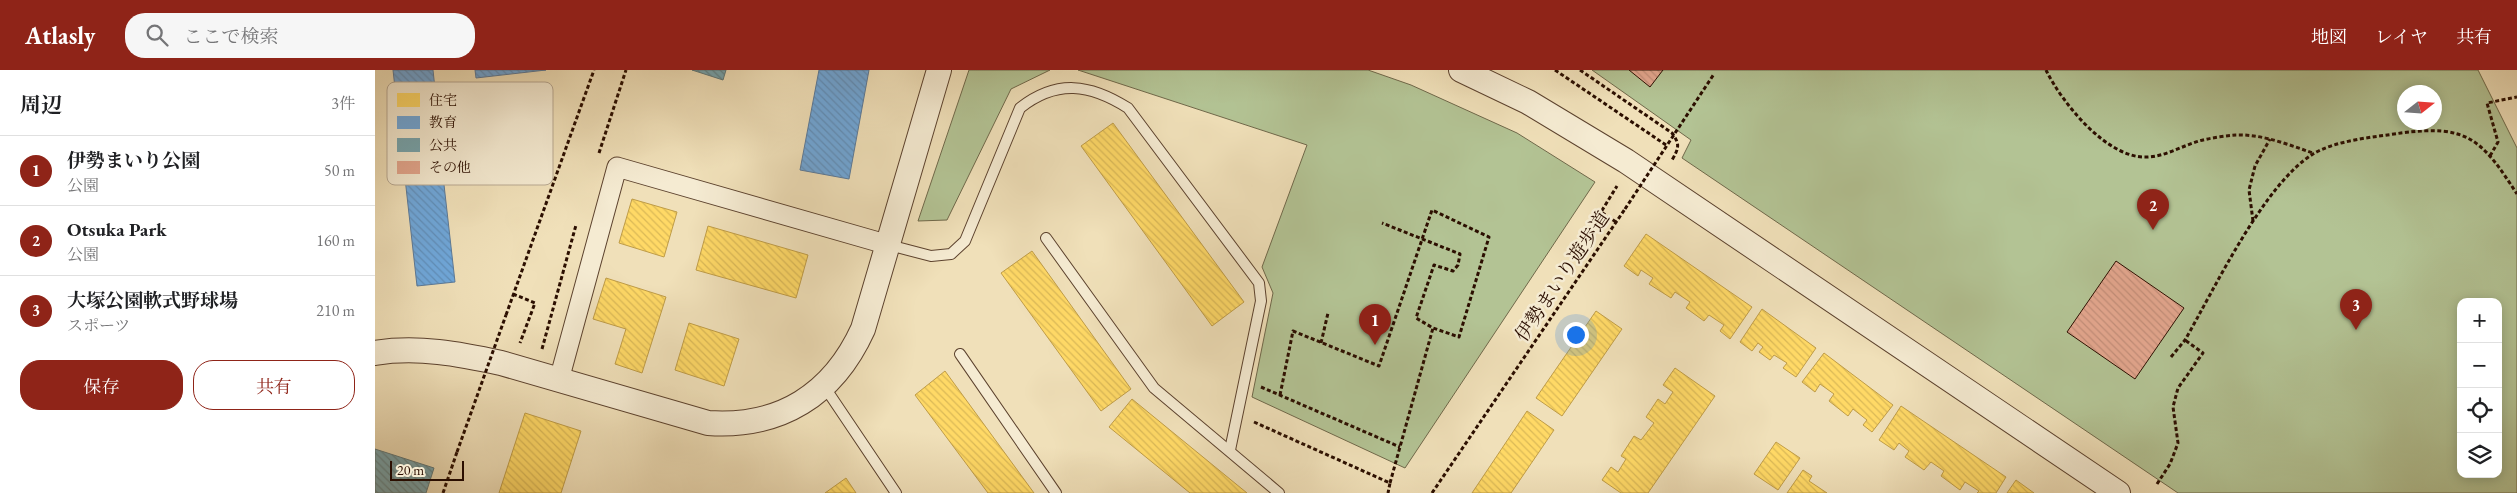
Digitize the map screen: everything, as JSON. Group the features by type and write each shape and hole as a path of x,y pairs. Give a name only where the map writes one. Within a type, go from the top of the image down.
{"street":[{"path":"375,353 427,351 467,356 559,380 687,418 729,424 755,422 780,414 805,401 824,386 854,350 863,330 889,245 939,70"},
{"path":"1461,70 1528,102 1626,160 2118,493"},
{"path":"559,380 617,167 889,245"}],"lane":[{"path":"889,245 931,256 951,254 965,241 1020,108 1035,96 1063,88 1088,88 1108,95 1128,108 1259,283 1261,301 1230,450"},
{"path":"1046,238 1154,388 1279,493"},
{"path":"960,354 1056,493"},
{"path":"824,386 896,493"}],"path":[{"path":"553,183 594,70"},
{"path":"1555,70 1666,145"},
{"path":"1579,70 1672,133 1678,142 1679,149 1672,160"},
{"path":"2046,70 2052,84 2088,128 2123,153 2147,157 2199,141 2237,135 2270,138 2314,153"},
{"name":"伊勢まいり遊歩道","path":"1432,493 1625,209 1714,74"},
{"path":"2490,156 2498,142 2487,103 2517,97"},
{"path":"2171,357 2185,340 2253,222 2271,195 2300,164 2314,153 2359,139 2410,132 2446,130 2477,141 2517,194"},
{"path":"2253,222 2249,190 2255,166 2270,138"},
{"path":"443,493 552,185"},
{"path":"1616,222 1601,212 1617,186"},
{"path":"1280,395 1293,331 1379,366 1422,237 1432,210 1489,237 1459,337 1433,328 1416,318 1434,265 1453,271 1459,265 1460,254 1422,237 1382,223"},
{"path":"513,294 535,302 519,348"},
{"path":"1321,343 1329,313"},
{"path":"1388,493 1433,328"},
{"path":"2157,484 2169,464 2178,443 2173,407 2178,388 2203,352 2185,340"},
{"path":"1258,385 1400,447"},
{"path":"1237,415 1390,484"}],"green space":[{"path":"969,70 1050,70 1011,89 947,220 918,221"},
{"path":"1078,70 1368,70 1411,85 1517,133 1595,182 1405,468 1252,397 1273,293 1262,267 1307,145"},
{"path":"1592,70 2478,70 2517,148 2517,493 2178,493 1682,158 1691,140"}],"building: 住宅":[{"path":"1113,123 1244,302 1212,326 1081,146"},
{"path":"632,199 677,212 664,257 619,243"},
{"path":"708,226 808,255 796,298 696,270"},
{"path":"1646,234 1752,307 1730,339 1720,331 1724,325 1709,315 1704,321 1686,308 1690,302 1675,292 1671,298 1649,284 1653,278 1641,270 1638,276 1624,266"},
{"path":"1032,251 1131,389 1101,411 1001,273"},
{"path":"606,278 666,297 642,373 615,364 626,329 593,319"},
{"path":"1762,309 1816,348 1796,377 1783,368 1787,363 1774,355 1770,360 1759,352 1763,347 1758,343 1752,351 1740,342"},
{"path":"1596,311 1622,329 1562,416 1536,398"},
{"path":"689,323 739,339 724,386 675,370"},
{"path":"1824,353 1893,405 1872,432 1863,425 1867,420 1853,409 1848,416 1829,401 1834,394 1820,384 1815,392 1802,382"},
{"path":"1675,368 1715,396 1648,493 1621,493 1602,480 1611,467 1618,472 1626,459 1621,456 1634,436 1641,440 1654,423 1646,417 1658,399 1665,404 1673,392 1663,385"},
{"path":"945,371 1034,493 988,493 915,395"},
{"path":"1132,399 1247,493 1190,493 1109,427"},
{"path":"1901,406 2006,477 1996,493 1977,493 1979,491 1965,482 1960,490 1941,476 1944,471 1931,462 1924,470 1905,457 1909,451 1899,443 1894,450 1879,440"},
{"path":"1527,411 1554,430 1511,493 1472,493"},
{"path":"525,413 581,431 561,493 499,493"},
{"path":"1776,442 1800,458 1778,490 1754,474"},
{"path":"1803,470 1812,476 1809,481 1827,493 1787,493"},
{"path":"846,478 856,493 825,493"},
{"path":"2016,480 2034,493 2007,493"}],"building: 教育":[{"path":"393,70 433,70 434,82 394,82"},
{"path":"475,70 546,70 476,78"},
{"path":"819,70 869,70 849,179 800,170"},
{"path":"406,185 444,185 455,282 417,286"}],"building: 公共":[{"path":"692,70 726,70 723,80"},
{"path":"375,449 434,468 426,493 375,493"}],"building: その他":[{"path":"1629,70 1663,70 1650,87"},
{"path":"2116,261 2184,308 2135,379 2067,332"}],"place":[{"name":"Otsuka Park","path":"2153,230"},
{"name":"大塚公園軟式野球場","path":"2356,330"},
{"name":"伊勢まいり公園","path":"1375,345"}]}
